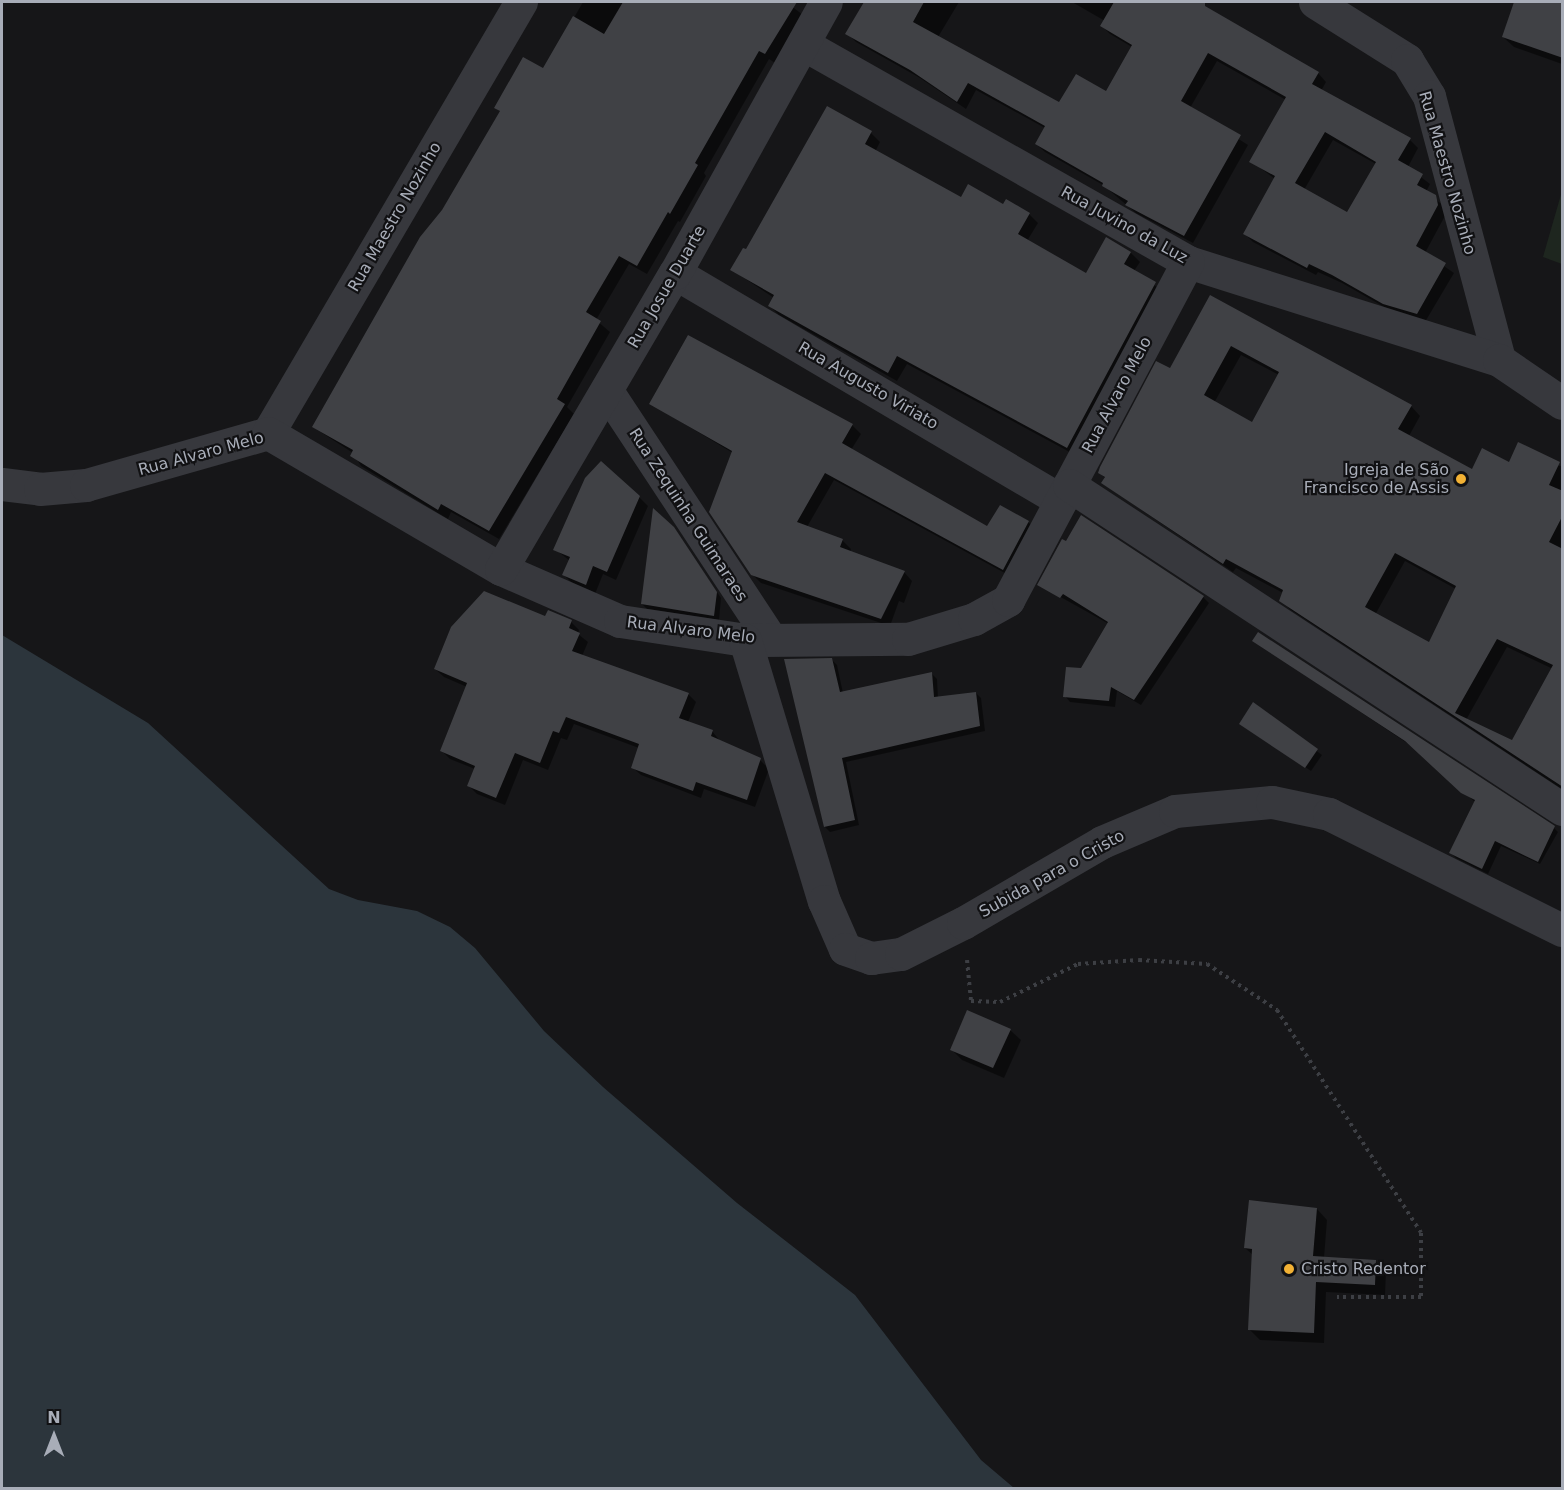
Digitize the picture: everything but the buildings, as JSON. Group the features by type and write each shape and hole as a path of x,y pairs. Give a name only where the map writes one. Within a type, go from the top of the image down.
{"street":[{"name":"Rua Maestro Nozinho","path":"268,433 521,2"},
{"name":"Rua Josue Duarte","path":"501,568 675,273 826,2"},
{"name":"Rua Maestro Nozinho","path":"1315,2 1407,60 1429,96 1499,360"},
{"name":"Rua Juvino da Luz","path":"803,44 1188,262 1499,360 1563,403"},
{"name":"Rua Alvaro Melo","path":"2,484 40,489 86,485 268,433 501,568 620,621 757,639 908,639 974,619 1008,600 1188,262"},
{"name":"Rua Augusto Viriato","path":"675,273 1065,492 1563,809"},
{"name":"Rua Zequinha Guimaraes","path":"607,391 757,639"},
{"name":"Subida para o Cristo","path":"757,639 824,901 845,949 871,958 901,954 963,923 1102,842 1175,811 1272,802 1329,814 1563,930"}],"path":[{"path":"963,923 971,1001 1000,1002 1078,964 1139,960 1207,964 1277,1010 1421,1233 1421,1297 1337,1297"}],"shaded area":[{"path":"1562,191 1562,264 1543,257"},
{"path":"2,635 148,723 329,889 358,900 417,911 450,927 475,948 544,1031 603,1087 737,1203 855,1295 981,1460 1014,1488 2,1488"}],"place":[{"name":"Igreja de São Francisco de Assis","path":"1461,479"},
{"name":"Cristo Redentor","path":"1289,1269"}]}
